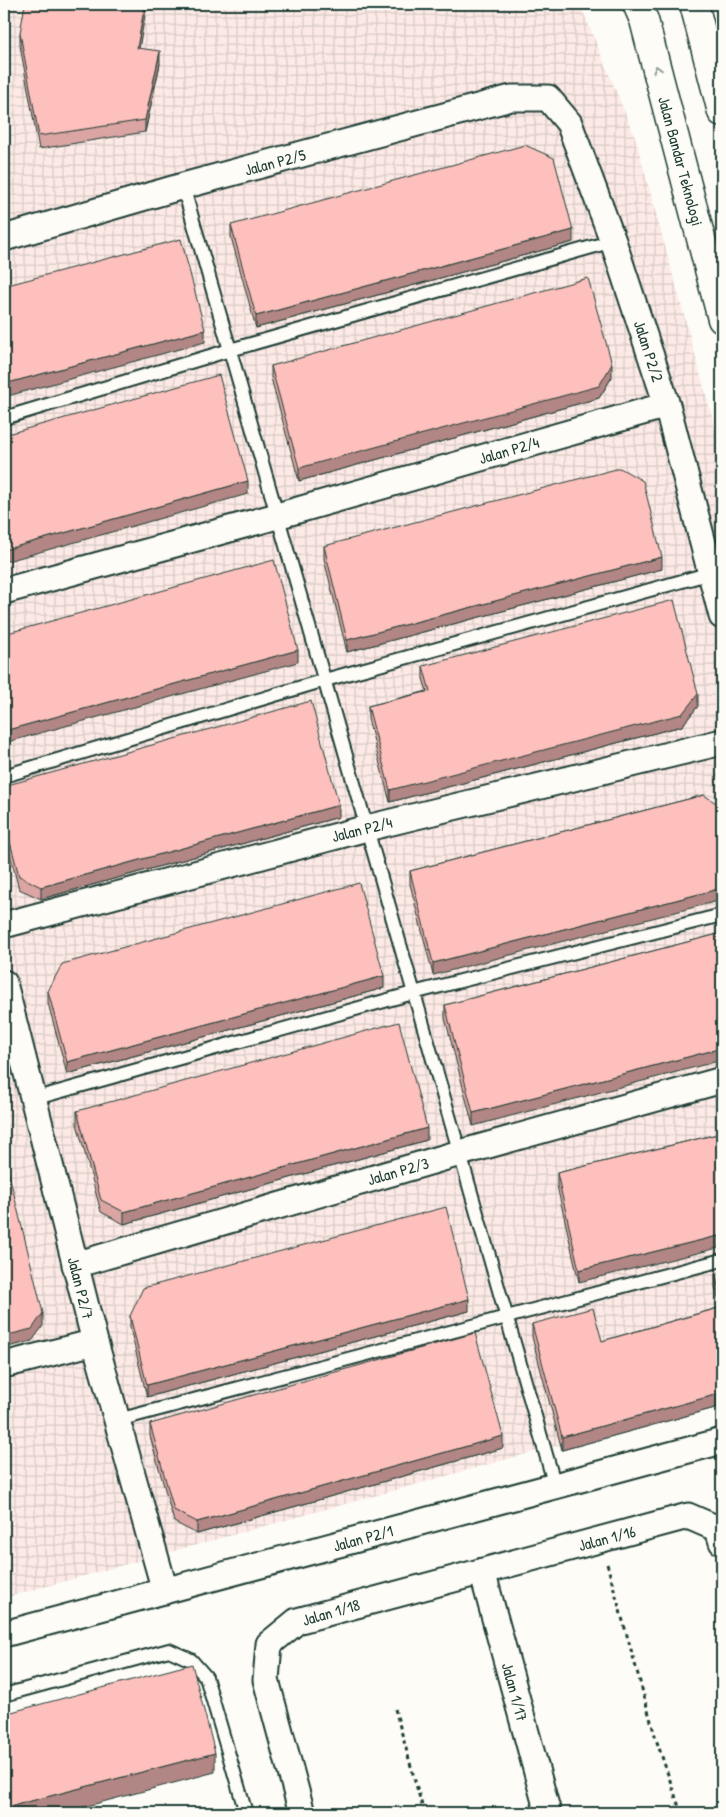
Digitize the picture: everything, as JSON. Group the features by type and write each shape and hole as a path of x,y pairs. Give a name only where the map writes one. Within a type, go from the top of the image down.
{"street":[{"name":"Jalan Bandar Teknologi","path":"637,4 644,20 722,319"},
{"path":"694,4 722,112"},
{"name":"Jalan P2/5","path":"4,238 183,186 511,98 548,98"},
{"name":"Jalan P2/2","path":"548,98 569,123 613,241 667,405 722,616"},
{"name":"Jalan P2/4","path":"4,590 277,516 667,405"},
{"name":"Jalan P2/4","path":"4,925 367,828 722,742"},
{"name":"Jalan P2/7","path":"4,984 95,1342 165,1591"},
{"name":"Jalan P2/3","path":"76,1264 460,1153 722,1080"},
{"path":"4,1365 95,1342"},
{"name":"Jalan P2/1","path":"4,1634 722,1441"},
{"name":"Jalan 1/16","path":"482,1571 688,1516 718,1529 722,1542"},
{"name":"Jalan 1/18","path":"302,1813 266,1680 269,1644 297,1621 482,1571"},
{"name":"Jalan 1/17","path":"482,1571 548,1813"}],"lane":[{"path":"183,186 555,1486"},
{"path":"4,418 230,350 613,241"},
{"path":"4,776 325,680 711,573"},
{"path":"34,1099 414,993 722,914"},
{"path":"118,1420 722,1260"},
{"path":"4,1695 169,1650 191,1660 206,1676 245,1813"}],"path":[{"path":"600,1540 656,1739 681,1813"},
{"path":"395,1709 424,1813"}],"shaded area":[{"path":"4,4 580,4 635,137 722,453 722,1400 4,1598"}],"building":[{"path":"25,4 145,4 137,48 160,51 145,120 39,136 20,33"},
{"path":"525,145 554,158 573,230 256,316 231,225"},
{"path":"181,239 205,330 4,384 4,286"},
{"path":"588,278 612,364 599,386 299,468 271,366"},
{"path":"219,375 248,481 4,550 4,435"},
{"path":"620,468 643,481 662,557 347,640 324,546"},
{"path":"274,560 298,650 4,731 4,634"},
{"path":"674,600 698,694 682,714 390,790 368,706 430,691 423,666"},
{"path":"311,701 339,805 41,887 19,876 4,819 4,786"},
{"path":"704,795 722,807 722,888 433,963 410,871"},
{"path":"359,883 384,976 67,1062 48,991 62,964"},
{"path":"722,933 722,1048 473,1113 445,1005"},
{"path":"399,1022 427,1128 124,1212 101,1200 77,1111"},
{"path":"722,1133 722,1235 579,1270 557,1173"},
{"path":"4,1154 43,1313 32,1329 4,1336"},
{"path":"446,1207 469,1299 147,1385 130,1316 143,1288"},
{"path":"722,1272 722,1302 715,1274"},
{"path":"722,1307 722,1393 562,1437 532,1324 593,1308 602,1341"},
{"path":"475,1333 503,1436 197,1522 174,1510 150,1424"},
{"path":"192,1664 215,1753 4,1808 4,1714"}]}
